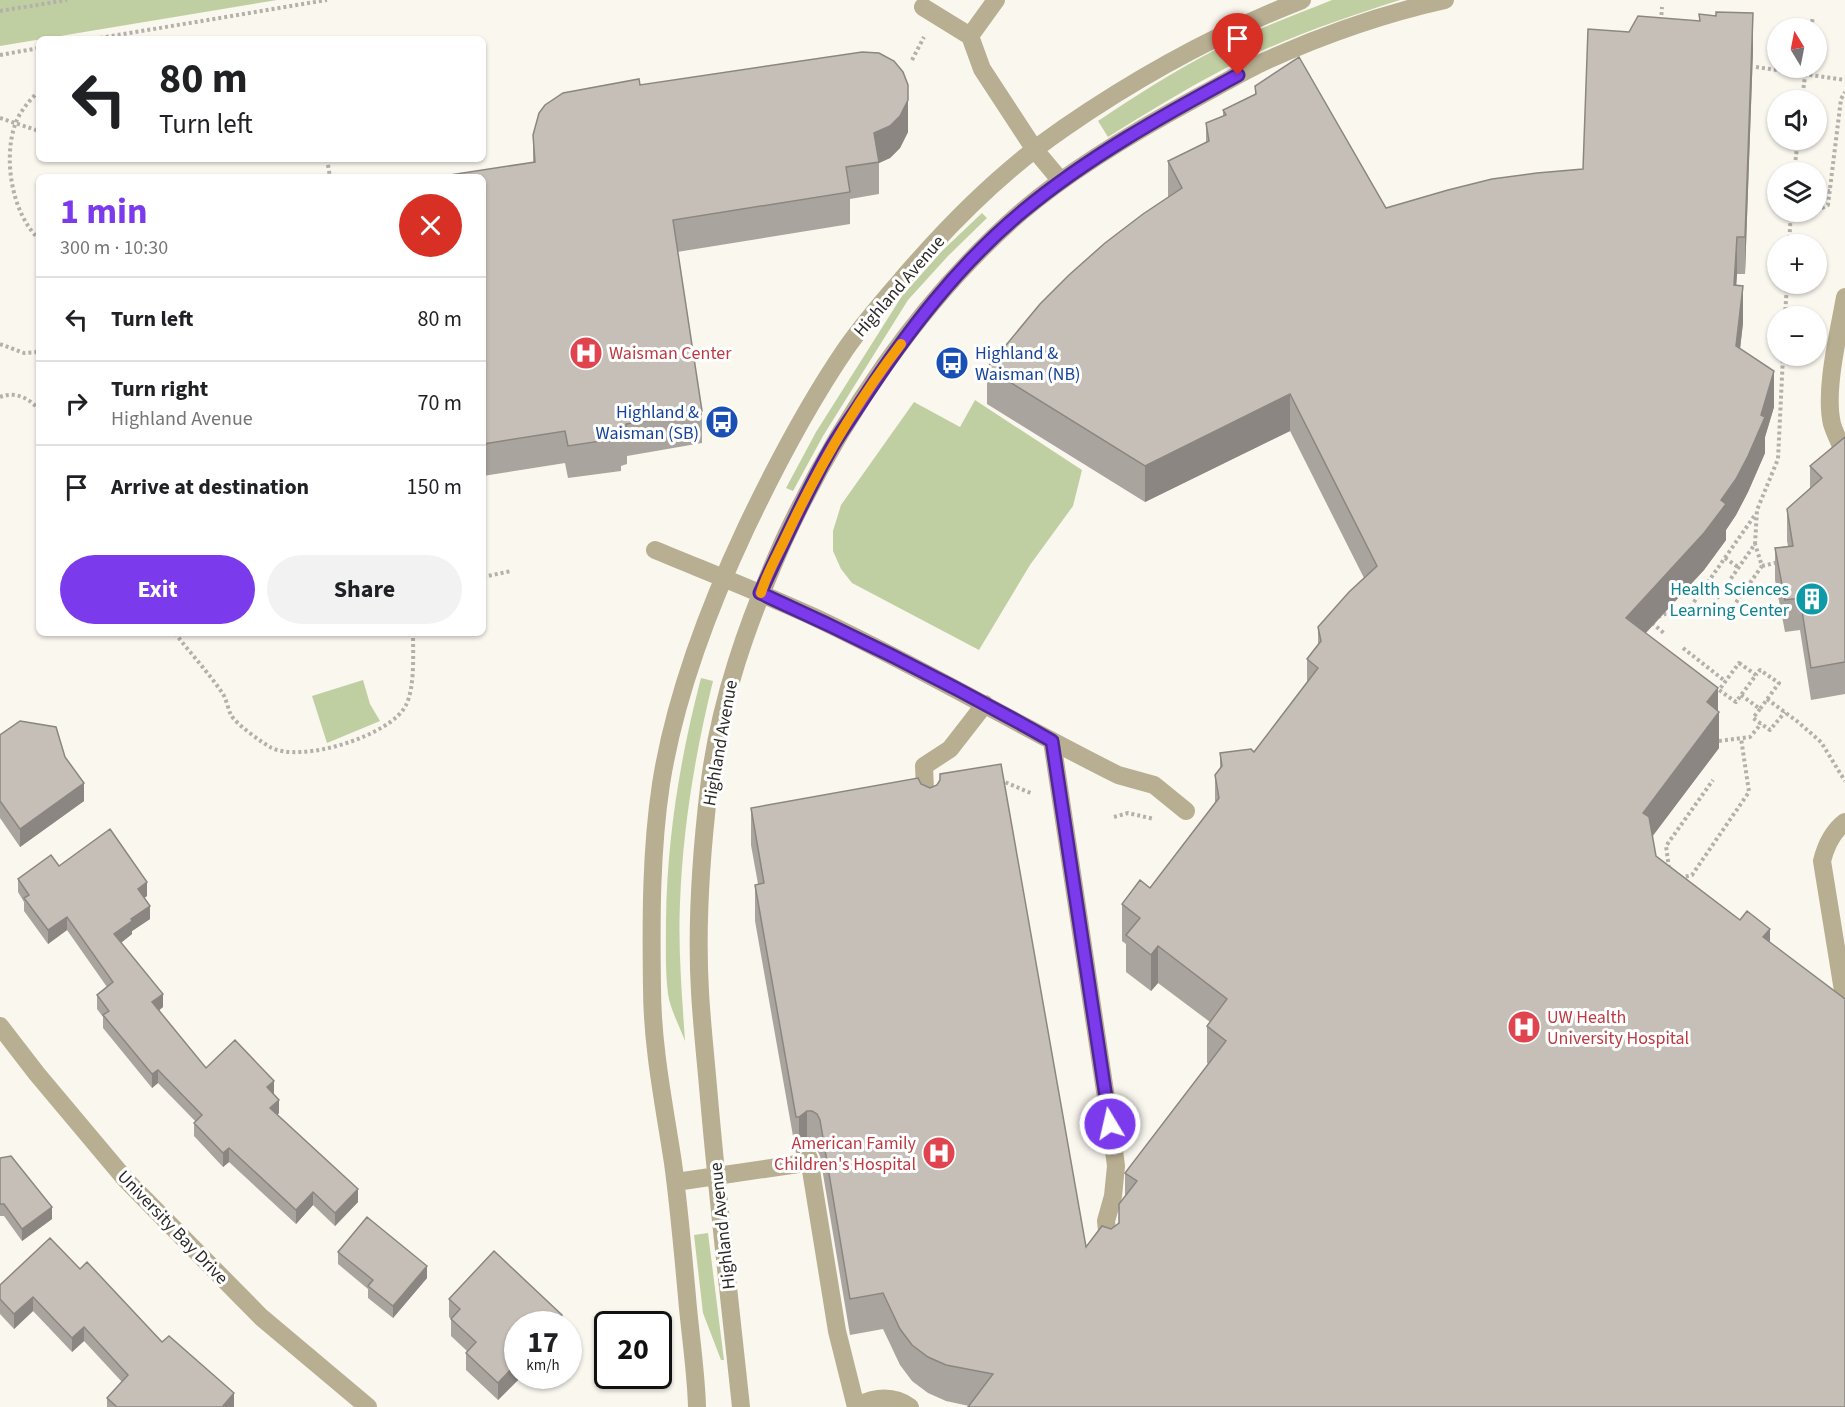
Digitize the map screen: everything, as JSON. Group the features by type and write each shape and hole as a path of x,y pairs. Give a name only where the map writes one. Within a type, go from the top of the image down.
{"street":[{"path":"970,36 996,0"},
{"name":"Highland Avenue","path":"697,1407 676,1182 653,1026 652,928 655,841 662,783 677,710 690,666 723,577 759,500 797,429 846,349 886,297 932,244 995,184 1064,128 1156,70 1215,38 1302,0"},
{"name":"Highland Avenue","path":"741,1407 716,1176 700,990 699,926 702,868 709,786 720,718 731,677 760,593 794,519 828,453 885,364 933,300 982,248 1023,211 1061,182 1164,116 1256,66 1308,43 1368,21 1445,0"},
{"path":"923,7 970,36 982,69 1035,150 1061,182"},
{"path":"1845,297 1830,386 1830,407 1833,425 1845,455"},
{"path":"655,550 816,618 1118,775 1154,785 1186,811"},
{"path":"929,813 924,766 950,748 985,704"},
{"path":"1052,741 1110,1124"},
{"path":"1845,822 1832,835 1821,861 1845,1003"},
{"name":"University Bay Drive","path":"0,1026 36,1074 126,1180 261,1317 368,1407"},
{"path":"1109,1254 1106,1221 1113,1196 1116,1166 1113,1143"},
{"path":"676,1182 803,1161 837,1331 857,1406 869,1400 882,1398 896,1400 910,1407"}],"path":[{"path":"0,12 67,0"},
{"path":"112,36 327,0"},
{"path":"1661,29 1662,7"},
{"path":"0,55 36,49"},
{"path":"1756,67 1767,69"},
{"path":"1827,77 1845,80"},
{"path":"1827,205 1841,99 1845,92"},
{"path":"36,94 15,123 10,164 12,190 22,216 36,236"},
{"path":"0,118 36,130"},
{"path":"0,344 24,353 36,352"},
{"path":"1686,612 1756,513 1778,459 1783,366"},
{"path":"0,397 13,395 22,397 36,406"},
{"path":"1756,513 1755,544 1762,566"},
{"path":"1708,610 1755,544"},
{"path":"1725,558 1738,567"},
{"path":"1665,634 1650,621 1665,614 1732,608 1762,566 1781,561"},
{"path":"486,576 511,571"},
{"path":"1728,582 1744,592"},
{"path":"1704,586 1718,597"},
{"path":"177,636 224,695 232,718 271,748 303,753 340,746 387,725 398,717 406,706 410,692 413,636"},
{"path":"1683,648 1725,681"},
{"path":"1756,675 1739,663 1719,690 1736,702 1760,670 1779,683 1753,718 1770,730 1785,712"},
{"path":"1741,694 1760,709"},
{"path":"1767,699 1821,742 1845,781"},
{"path":"1719,741 1750,737 1761,724"},
{"path":"1671,881 1692,875 1749,792 1741,738"},
{"path":"996,778 1033,794"},
{"path":"1669,869 1666,846 1713,780"}],"green space":[{"path":"0,0 277,0 60,36 36,36 36,40 0,46"},
{"path":"1332,0 1400,0 1310,31 1245,58 1180,93 1108,137 1098,121 1154,84 1213,51 1257,30"},
{"path":"982,213 987,218 908,300 823,436 793,491 786,488 816,432 902,296 942,251"},
{"path":"975,400 1082,470 1073,506 1030,565 979,650 852,583 841,569 833,551 833,531 841,505 914,402 960,427"},
{"path":"701,678 713,681 691,791 684,847 680,938 685,1041 668,994 666,976 667,890 676,798"},
{"path":"363,680 370,704 380,721 327,743 312,696"},
{"path":"708,1233 724,1360 721,1360 703,1313 694,1235"}],"building":[{"path":"1716,12 1753,13 1745,237 1737,237 1734,285 1743,286 1736,346 1774,371 1761,415 1765,417 1736,479 1721,500 1726,504 1704,533 1626,618 1718,688 1707,702 1719,712 1643,813 1649,817 1656,856 1740,920 1747,911 1770,929 1763,937 1845,999 1845,1407 968,1407 993,1374 946,1365 928,1357 912,1345 900,1329 883,1293 850,1299 820,1120 812,1111 796,1117 755,885 764,883 751,808 918,778 921,784 930,788 937,785 940,774 1001,764 1086,1247 1102,1226 1111,1229 1119,1223 1119,1204 1137,1181 1125,1173 1226,1041 1207,1026 1227,999 1158,946 1151,955 1126,935 1140,918 1122,904 1140,880 1150,888 1219,798 1215,775 1222,766 1220,753 1251,749 1254,752 1318,668 1307,659 1321,641 1318,627 1349,592 1377,566 1290,394 1145,466 987,368 1040,304 1069,275 1105,243 1182,188 1168,161 1209,141 1206,123 1226,115 1223,110 1256,94 1255,86 1299,57 1386,208 1492,179 1583,169 1588,29 1629,32 1638,16 1700,21 1699,14 1716,16"},
{"name":"Waisman Center","path":"862,52 879,53 894,61 903,72 908,85 908,100 900,116 890,126 874,133 879,162 846,167 850,192 673,220 702,411 626,424 627,432 620,434 621,438 568,446 565,431 486,444 486,174 457,174 535,162 533,135 539,113 545,105 563,93 639,79 640,85"},
{"name":"Health Sciences Learning Center","path":"1845,437 1845,662 1811,668 1800,598 1785,600 1775,548 1793,546 1787,509 1822,478 1810,466"},
{"path":"20,721 56,727 65,757 84,783 20,829 0,801 0,735"},
{"path":"110,829 147,882 138,889 150,906 114,934 163,994 152,1002 206,1068 235,1040 274,1081 267,1087 279,1100 270,1108 358,1189 335,1213 313,1192 296,1210 229,1148 223,1153 194,1123 202,1115 158,1070 152,1074 103,1015 109,1011 97,995 113,982 67,917 48,930 24,898 29,895 18,879 51,855 59,866"},
{"path":"11,1156 52,1207 22,1229 4,1204 0,1204 0,1158"},
{"path":"367,1217 427,1266 393,1306 368,1286 373,1280 338,1252"},
{"path":"50,1238 80,1269 87,1262 162,1342 169,1336 234,1393 224,1407 117,1407 107,1398 128,1375 84,1327 72,1338 33,1297 14,1314 0,1299 0,1285"},
{"path":"494,1251 558,1311 504,1311 504,1377 498,1383 466,1353 476,1342 451,1319 460,1309 449,1299"}],"slow traffic":[{"path":"761,593 794,519 828,453 885,364 901,344"}],"place":[{"name":"Waisman Center","path":"586,353"},
{"name":"Highland & Waisman (NB)","path":"952,363"},
{"name":"Highland & Waisman (SB)","path":"722,422"},
{"name":"Health Sciences Learning Center","path":"1812,599"},
{"name":"UW Health University Hospital","path":"1524,1027"},
{"name":"American Family Children's Hospital","path":"939,1153"}],"route":[{"path":"1110,1124 1052,741 916,668 760,593 828,453 885,364 933,300 982,248 1023,211 1061,182 1164,116 1238,75"}]}
